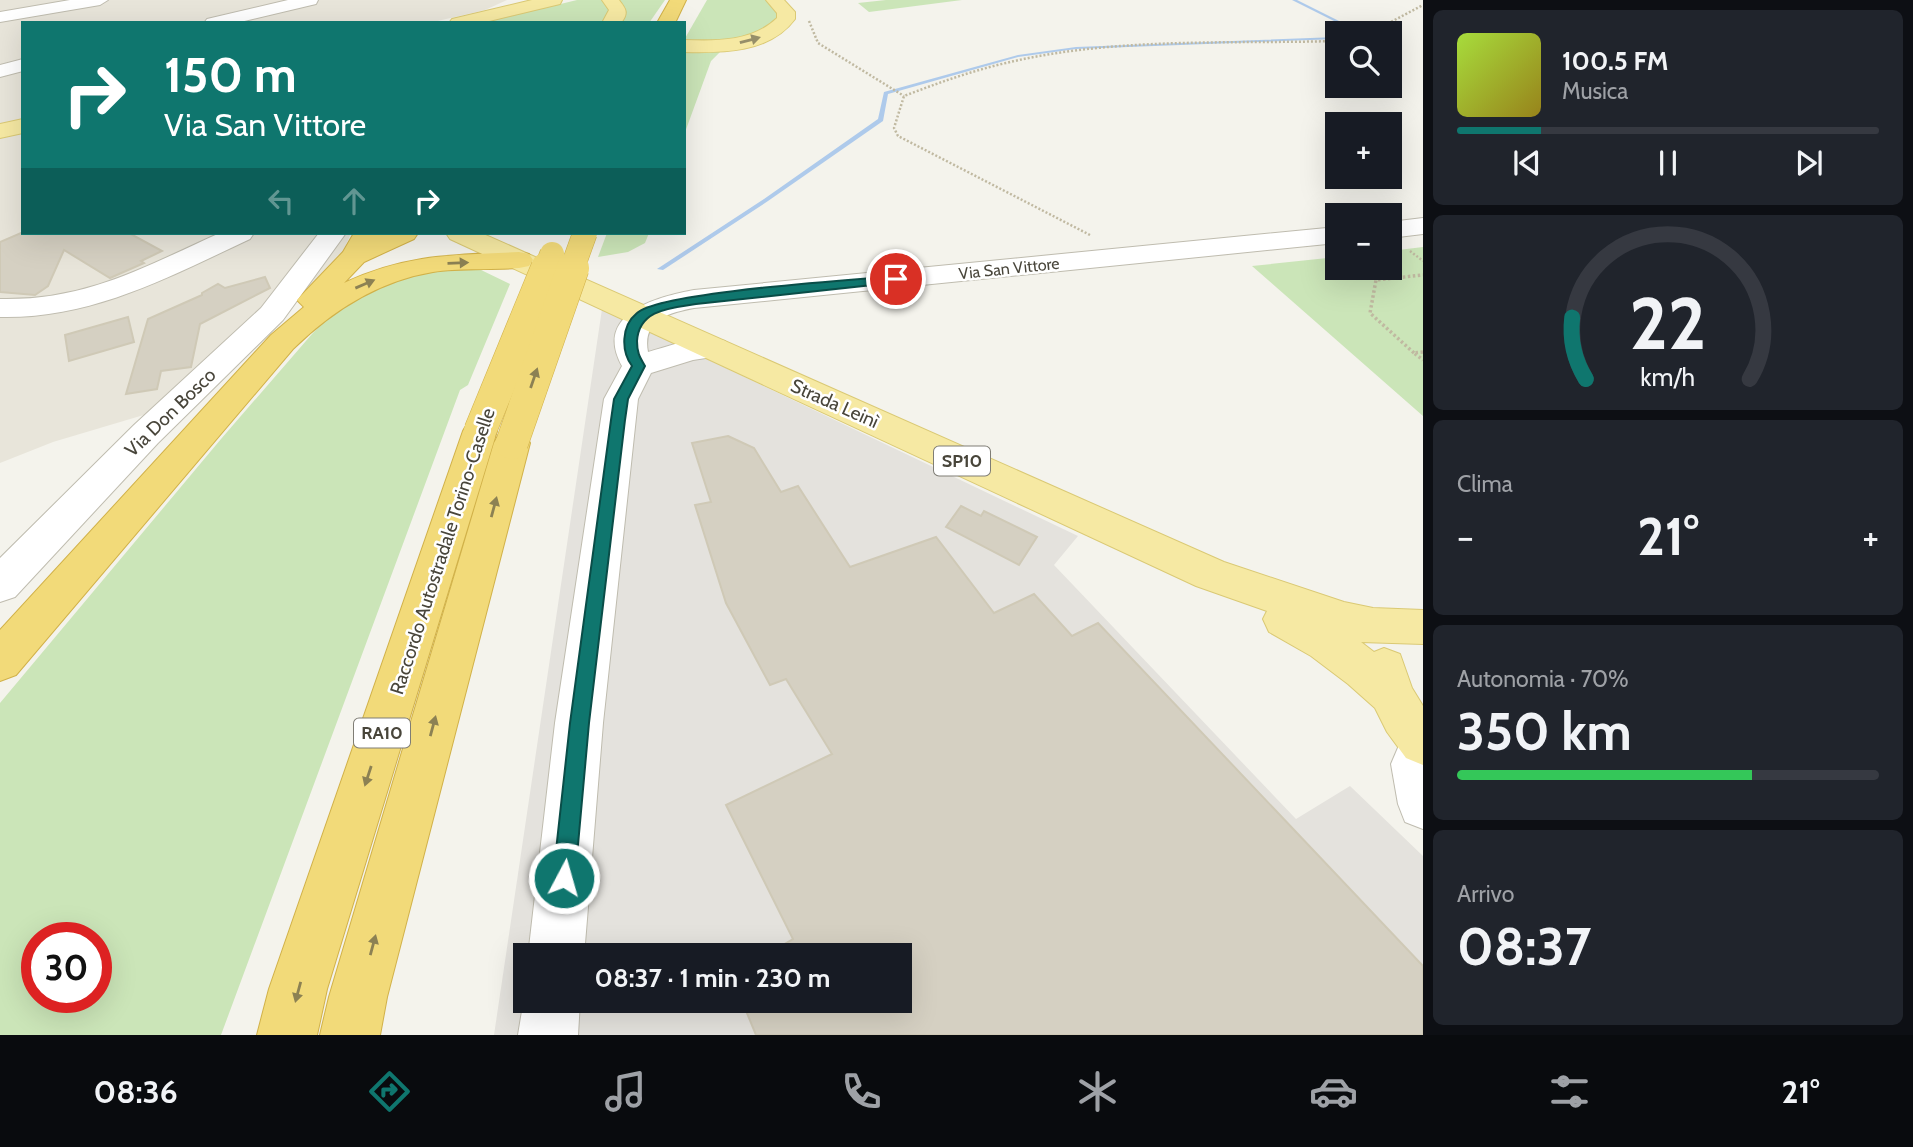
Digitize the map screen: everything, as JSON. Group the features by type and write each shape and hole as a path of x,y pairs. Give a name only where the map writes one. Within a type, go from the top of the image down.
{"highway":[{"path":"667,21 678,0"},
{"path":"682,21 693,0"},
{"path":"0,661 295,328 351,240 390,235"},
{"path":"397,272 427,235"},
{"name":"Raccordo Autostradale Torino-Caselle","path":"288,1035 298,989 496,437 559,235"},
{"name":"Raccordo Autostradale Torino-Caselle","path":"350,1035 496,437 584,235"},
{"path":"295,328 344,294 397,272 435,264 519,260"}],"main road":[{"path":"476,21 526,0"},
{"path":"466,21 554,0"},
{"path":"610,0 618,10 618,15 613,21"},
{"path":"686,46 735,44 771,32 786,19 786,12 774,0"},
{"path":"0,131 21,126"},
{"name":"Strada Leinì","path":"463,235 1210,575 1344,620 1373,626 1421,626"},
{"name":"Strada Leinì","path":"1210,575 1272,613 1327,641 1359,663 1389,693"},
{"name":"SP10","path":"1421,626 1399,635 1387,649 1384,669 1389,693 1402,718 1423,743"}],"street":[{"path":"5,0 23,14 38,16 47,21"},
{"path":"0,17 100,0"},
{"path":"221,21 310,0"},
{"path":"0,71 21,66"},
{"path":"1402,229 1423,226"},
{"path":"0,308 18,310 69,304 107,292 236,235"},
{"name":"Via San Vittore","path":"641,315 659,307 696,300 1325,236"},
{"name":"Via Don Bosco","path":"0,585 146,434 351,240"},
{"path":"638,366 630,354 632,332 641,315"},
{"path":"557,943 579,723 621,399 638,366 690,350 714,348"},
{"path":"1423,743 1415,764 1423,804"},
{"path":"548,1035 550,1013"}],"path":[{"path":"1393,21 1423,5"},
{"path":"807,16 818,43 904,96"},
{"path":"1118,257 1094,237 898,136 894,128 904,96 937,81 1003,63 1079,49 1325,41"},
{"path":"1423,275 1376,280 1370,313 1423,360"},
{"path":"1414,353 1423,352"}],"shaded area":[{"path":"0,0 507,0 485,10 438,21 21,21 21,235 350,235 342,254 290,309 194,400 53,442 0,463"},
{"path":"602,309 1078,536 1054,565 1296,819 1350,786 1423,856 1423,1035 494,1035"}],"green space":[{"path":"577,0 605,0 612,6 608,21 490,21"},
{"path":"616,0 665,0 650,21 618,21"},
{"path":"707,0 766,0 778,13 773,23 764,31 752,36 723,41 686,40"},
{"path":"886,0 962,0 869,12 858,3"},
{"path":"686,49 722,50 711,61 686,130"},
{"path":"606,235 648,235 645,243 628,252 598,257"},
{"path":"1423,247 1423,416 1252,266 1325,258 1325,280 1402,280 1402,250"},
{"path":"442,268 479,269 510,284 468,385 460,390 221,1035 0,1035 0,703 221,439 341,304 368,288"}],"building":[{"path":"21,233 133,235 162,251 141,261 144,263 110,278 64,250 48,286 35,295 0,292 0,242"},
{"path":"265,277 270,288 200,324 191,367 161,371 157,389 126,394 148,319 202,295 218,284 225,288"},
{"path":"128,317 134,342 69,361 65,335"},
{"path":"728,436 754,448 781,492 798,486 850,567 936,537 994,613 1034,594 1072,636 1098,623 1423,966 1423,1035 756,1035 747,1013 912,1013 912,943 786,943 793,939 726,805 832,754 786,679 770,685 726,603 695,505 711,502 692,443"},
{"path":"961,506 981,516 984,511 1037,537 1019,565 946,527"}],"waterway":[{"path":"1294,0 1337,21"},
{"path":"661,269 881,120 886,93 1018,56 1076,48 1325,38"}],"route":[{"path":"564,878 579,723 618,420 621,399 638,366 630,354 632,332 641,315 659,307 696,300 896,279"}]}
